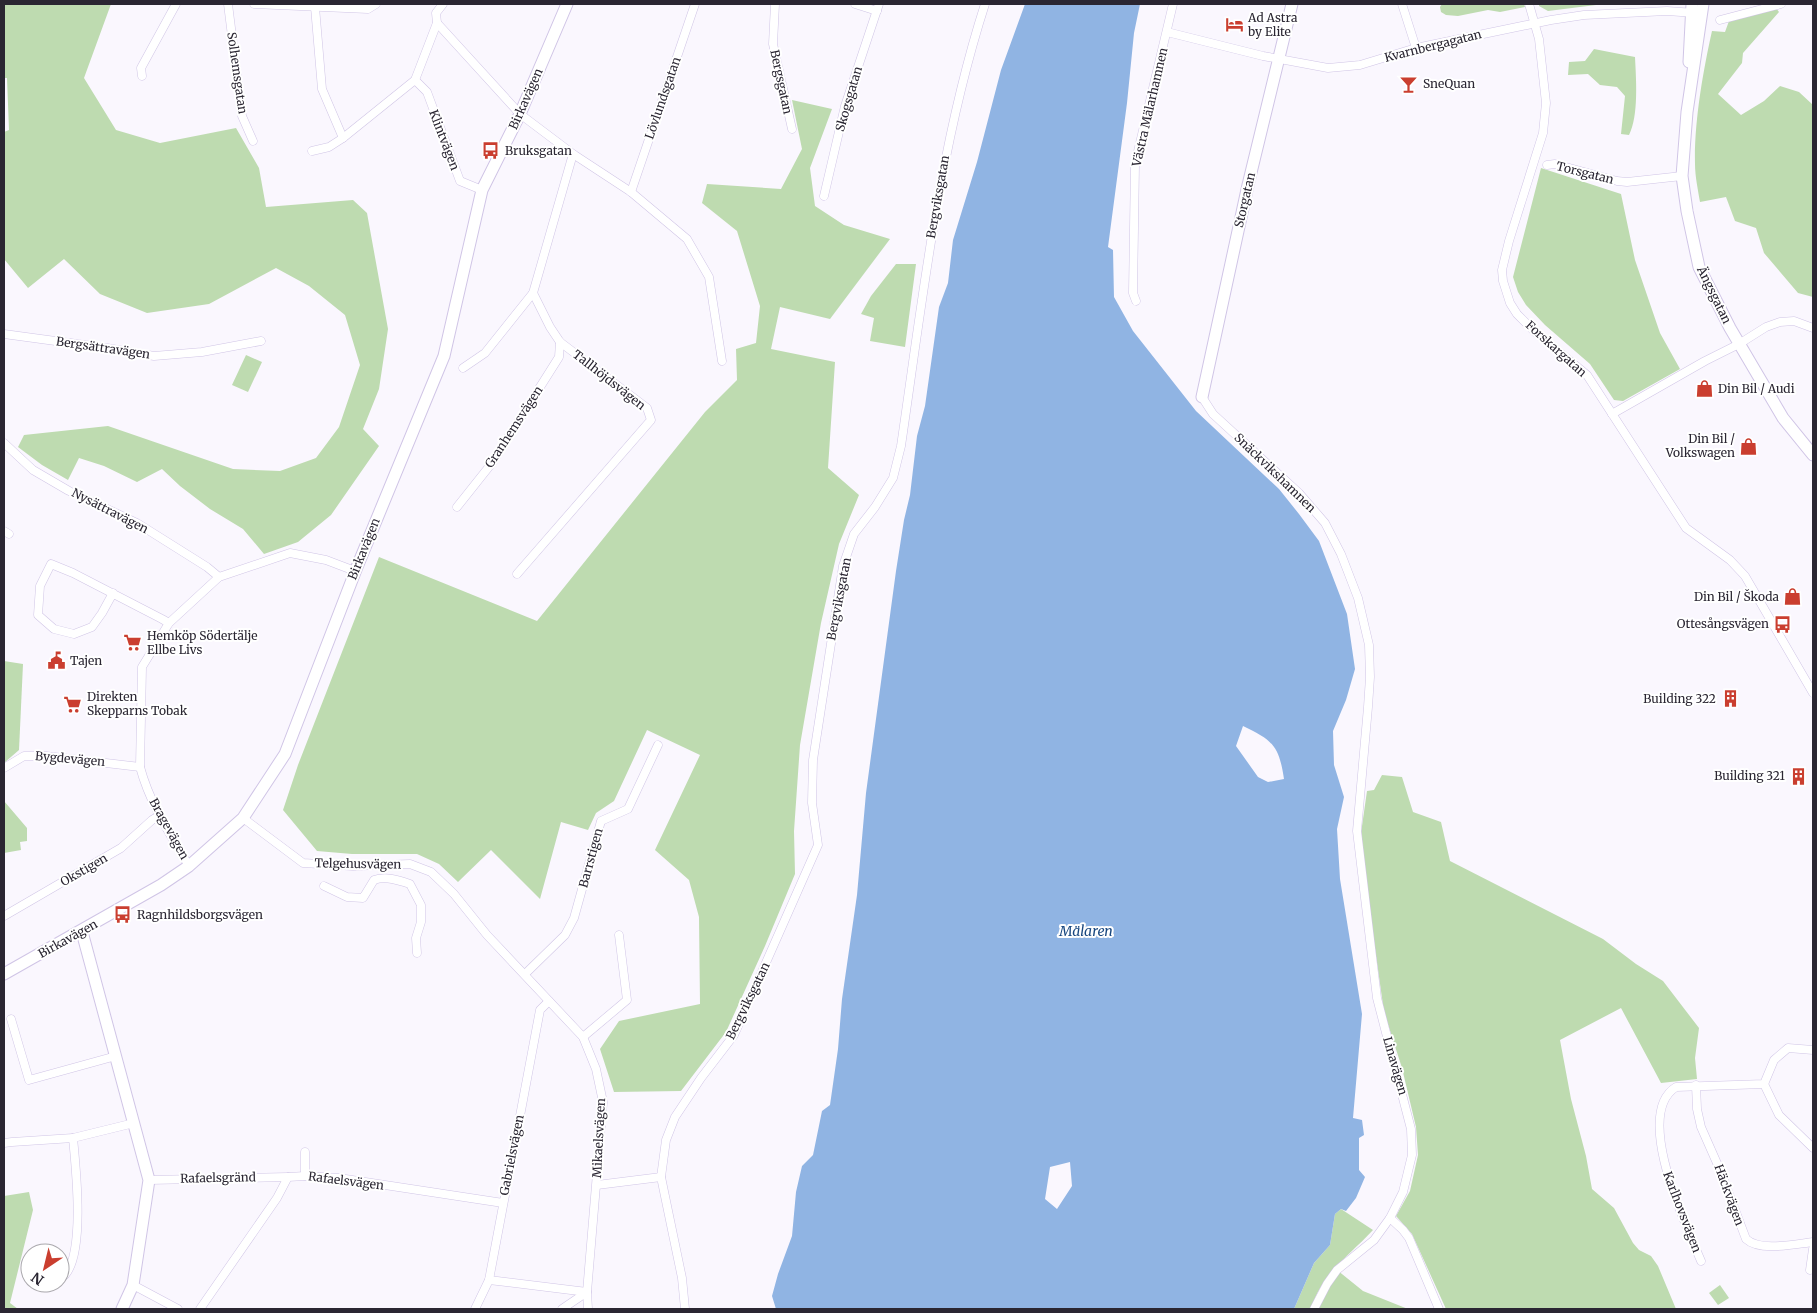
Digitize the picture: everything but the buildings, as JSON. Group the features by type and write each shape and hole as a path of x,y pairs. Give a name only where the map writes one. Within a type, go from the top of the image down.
{"street":[{"path":"142,76 141,68 176,4"},
{"name":"Solhemsgatan","path":"228,4 242,116 254,141"},
{"path":"254,4 368,9 375,5"},
{"path":"312,150 329,147 343,138 415,80 437,23 436,13 442,4"},
{"name":"Birkavägen","path":"4,974 82,932 162,885 189,866 244,818 285,754 356,571 444,356 482,190 520,114 567,4"},
{"name":"Lövlundsgatan","path":"631,192 695,4"},
{"name":"Bergsgatan","path":"775,4 773,44 792,130"},
{"path":"855,4 878,7"},
{"name":"Bergviksgatan","path":"685,1309 682,1278 661,1177 666,1140 673,1120 701,1078 734,1035 818,845 812,803 813,760 843,566 854,534 893,478 901,446 933,223 944,164 969,53 985,4"},
{"name":"Västra Mälarhamnen","path":"1136,300 1133,293 1135,164 1173,4"},
{"name":"Storgatan","path":"1202,396 1248,186 1292,4"},
{"path":"1402,4 1416,48"},
{"name":"Forskargatan","path":"1529,4 1539,39 1546,102 1543,133 1509,241 1502,270 1503,281 1510,303 1517,314 1587,375 1686,528 1730,560 1745,576 1813,693"},
{"path":"1720,20 1781,4"},
{"path":"315,7 322,89 343,138"},
{"name":"Skogsgatan","path":"824,196 845,106 878,7"},
{"name":"Kvarnbergagatan","path":"1167,32 1278,59 1328,68 1360,65 1416,48 1534,23 1584,16 1697,9"},
{"name":"Ängsgatan","path":"1697,9 1682,176 1699,267 1730,328 1783,418 1813,455"},
{"path":"437,23 520,114 574,154 631,192 687,239 709,277 722,361"},
{"name":"Klintvägen","path":"415,80 427,92 460,181 482,190"},
{"path":"463,368 484,353 533,293 574,154"},
{"name":"Torsgatan","path":"1546,165 1555,164 1627,182 1682,176"},
{"name":"Tallhöjdsvägen","path":"517,574 651,420 647,408 560,342 550,327 533,293"},
{"path":"1612,414 1705,361 1739,344 1766,327 1780,322 1794,321 1813,328"},
{"name":"Bergsättravägen","path":"4,334 154,356 202,352 261,340"},
{"name":"Granhemsvägen","path":"457,507 492,463 559,357 560,342"},
{"name":"Snäckvikshamnen","path":"1202,396 1213,414 1299,493 1325,523 1341,554 1358,598 1369,645 1370,677 1361,790"},
{"name":"Nysättravägen","path":"4,443 33,470 137,523 207,567 219,577"},
{"name":"Bragevägen","path":"189,866 159,816 140,767 142,667 169,623 219,577 290,553 326,560 356,571"},
{"path":"113,594 92,626 74,634 54,629 38,615 40,586 51,564 73,573 169,623"},
{"name":"Barrstigen","path":"525,974 565,936 574,918 601,822 628,809 658,745"},
{"name":"Bygdevägen","path":"4,768 24,756 46,756 140,767"},
{"name":"Linavägen","path":"1314,1309 1327,1284 1338,1270 1374,1240 1390,1218 1404,1192 1412,1155 1411,1129 1377,998 1357,831 1361,790"},
{"name":"Okstigen","path":"4,916 121,848 159,816"},
{"name":"Telgehusvägen","path":"244,818 303,863 354,866 410,864 431,872 454,894 488,935 549,1001"},
{"path":"324,886 347,897 363,898 374,880 377,879 396,880 410,884 421,905 421,922 416,938 417,953"},
{"path":"82,932 148,1180 133,1285 122,1309"},
{"path":"583,1037 627,1000 619,935"},
{"name":"Mikaelsvägen","path":"549,1001 583,1037 596,1069 603,1102 587,1292 588,1309"},
{"name":"Gabrielsvägen","path":"475,1309 489,1280 502,1203 540,1010 549,1001"},
{"path":"11,1019 29,1080 116,1056"},
{"path":"1813,1050 1788,1048 1774,1060 1764,1084 1779,1115 1813,1148"},
{"name":"Karlhovsvägen","path":"1701,1260 1666,1171 1660,1132 1660,1116 1665,1095 1676,1087 1764,1084"},
{"name":"Häckvägen","path":"1696,1085 1697,1109 1701,1127 1720,1170 1746,1239 1752,1244 1766,1246 1813,1242"},
{"path":"4,1144 73,1138 134,1123"},
{"path":"70,1265 75,1248 78,1218 73,1138"},
{"path":"305,1152 305,1176"},
{"path":"200,1309 272,1205 288,1177"},
{"name":"Rafaelsvägen","path":"288,1177 339,1178 502,1203"},
{"name":"Rafaelsgränd","path":"148,1180 288,1177"},
{"path":"597,1185 661,1177"},
{"path":"1390,1218 1409,1238 1439,1309"},
{"path":"1810,1270 1813,1249"},
{"path":"489,1280 587,1292"},
{"path":"133,1285 178,1309"},
{"path":"562,1309 587,1292"}],"green space":[{"path":"4,4 111,4 84,78 116,130 160,143 236,128 259,168 266,207 353,200 367,213 388,329 379,389 363,429 379,446 331,515 298,542 264,554 243,529 210,509 180,486 162,469 137,482 104,466 79,458 68,480 42,465 18,447 24,435 108,426 233,469 280,471 316,458 339,427 360,365 345,315 309,286 276,268 209,304 147,313 100,294 64,259 28,288 4,259 4,132 9,130 7,78 4,78"},
{"path":"1442,4 1524,4 1525,7 1500,12 1488,10 1458,16 1446,15 1441,12 1440,7"},
{"path":"1539,4 1604,4 1548,11 1539,6"},
{"path":"1776,8 1779,12 1743,53 1742,63 1718,94 1741,115 1764,101 1780,86 1799,92 1813,105 1813,297 1798,293 1764,253 1756,228 1735,221 1726,197 1700,202 1696,178 1695,148 1698,114 1702,80 1712,31 1725,32 1729,21"},
{"path":"1594,49 1635,57 1636,108 1629,135 1621,134 1625,96 1617,87 1600,85 1588,74 1568,75 1569,62 1585,61"},
{"path":"792,100 832,109 810,168 815,206 844,225 890,239 830,319 780,307 771,349 835,362 828,468 859,495 839,544 821,623 800,745 794,831 795,874 726,1032 681,1091 614,1092 600,1049 619,1021 700,1004 699,917 689,880 655,850 700,755 647,730 614,801 596,813 588,830 561,822 540,899 491,850 458,882 439,864 417,854 352,854 317,851 283,810 298,765 379,557 537,621 705,412 737,380 736,349 756,343 760,306 737,231 702,203 707,184 781,189 802,149"},
{"path":"1541,168 1621,194 1635,260 1660,333 1680,369 1623,401 1614,400 1590,364 1545,325 1526,305 1518,292 1513,277"},
{"path":"896,264 916,264 905,347 870,341 874,318 861,314 871,296"},
{"path":"246,355 262,362 248,392 232,385"},
{"path":"4,661 23,664 19,750 4,763"},
{"path":"1382,775 1402,777 1413,812 1441,822 1450,861 1603,939 1636,964 1663,981 1699,1028 1695,1058 1697,1079 1661,1083 1621,1008 1560,1040 1571,1099 1586,1156 1592,1189 1614,1208 1633,1243 1639,1250 1651,1256 1658,1266 1676,1309 1446,1309 1412,1234 1396,1216 1410,1191 1418,1155 1416,1127 1402,1068 1384,1012 1363,864 1361,833 1367,791 1374,790"},
{"path":"4,801 27,828 27,841 20,842 21,850 4,853"},
{"path":"29,1192 33,1210 25,1243 20,1243 20,1263 10,1303 18,1309 4,1309 4,1196"},
{"path":"1341,1209 1373,1230 1329,1275 1316,1296 1311,1309 1294,1309 1314,1263 1330,1245 1335,1214"},
{"path":"1337,1270 1363,1291 1408,1309 1314,1309"},
{"path":"1720,1285 1729,1298 1718,1305 1709,1293"}],"water":[{"name":"Mälaren","path":"1025,4 1140,4 1134,33 1108,247 1113,250 1114,297 1133,331 1196,411 1279,489 1319,541 1347,614 1355,669 1346,700 1333,731 1334,765 1344,797 1337,829 1340,879 1362,1014 1353,1118 1362,1120 1364,1135 1359,1138 1359,1170 1365,1177 1356,1198 1346,1211 1341,1209 1335,1214 1330,1245 1314,1263 1294,1309 776,1309 772,1296 792,1236 796,1192 802,1166 813,1155 822,1111 830,1105 838,1049 842,999 857,895 866,793 896,571 910,495 917,436 925,406 939,307 948,283 953,240 977,162 1001,70","holes":["1243,726 1261,735 1273,745 1280,758 1284,779 1268,782 1258,777 1236,746","1070,1162 1072,1186 1057,1209 1045,1199 1050,1167"]}],"place":[{"name":"Ad Astra by Elite","path":"1234,25"},
{"name":"SneQuan","path":"1409,84"},
{"name":"Bruksgatan","path":"491,151"},
{"name":"Din Bil / Audi","path":"1704,389"},
{"name":"Din Bil / Volkswagen","path":"1749,446"},
{"name":"Din Bil / Škoda","path":"1793,597"},
{"name":"Ottesångsvägen","path":"1783,624"},
{"name":"Hemköp Södertälje Ellbe Livs","path":"133,643"},
{"name":"Tajen","path":"56,661"},
{"name":"Building 322","path":"1730,699"},
{"name":"Direkten Skepparns Tobak","path":"73,704"},
{"name":"Building 321","path":"1799,776"},
{"name":"Ragnhildsborgsvägen","path":"123,915"}]}
